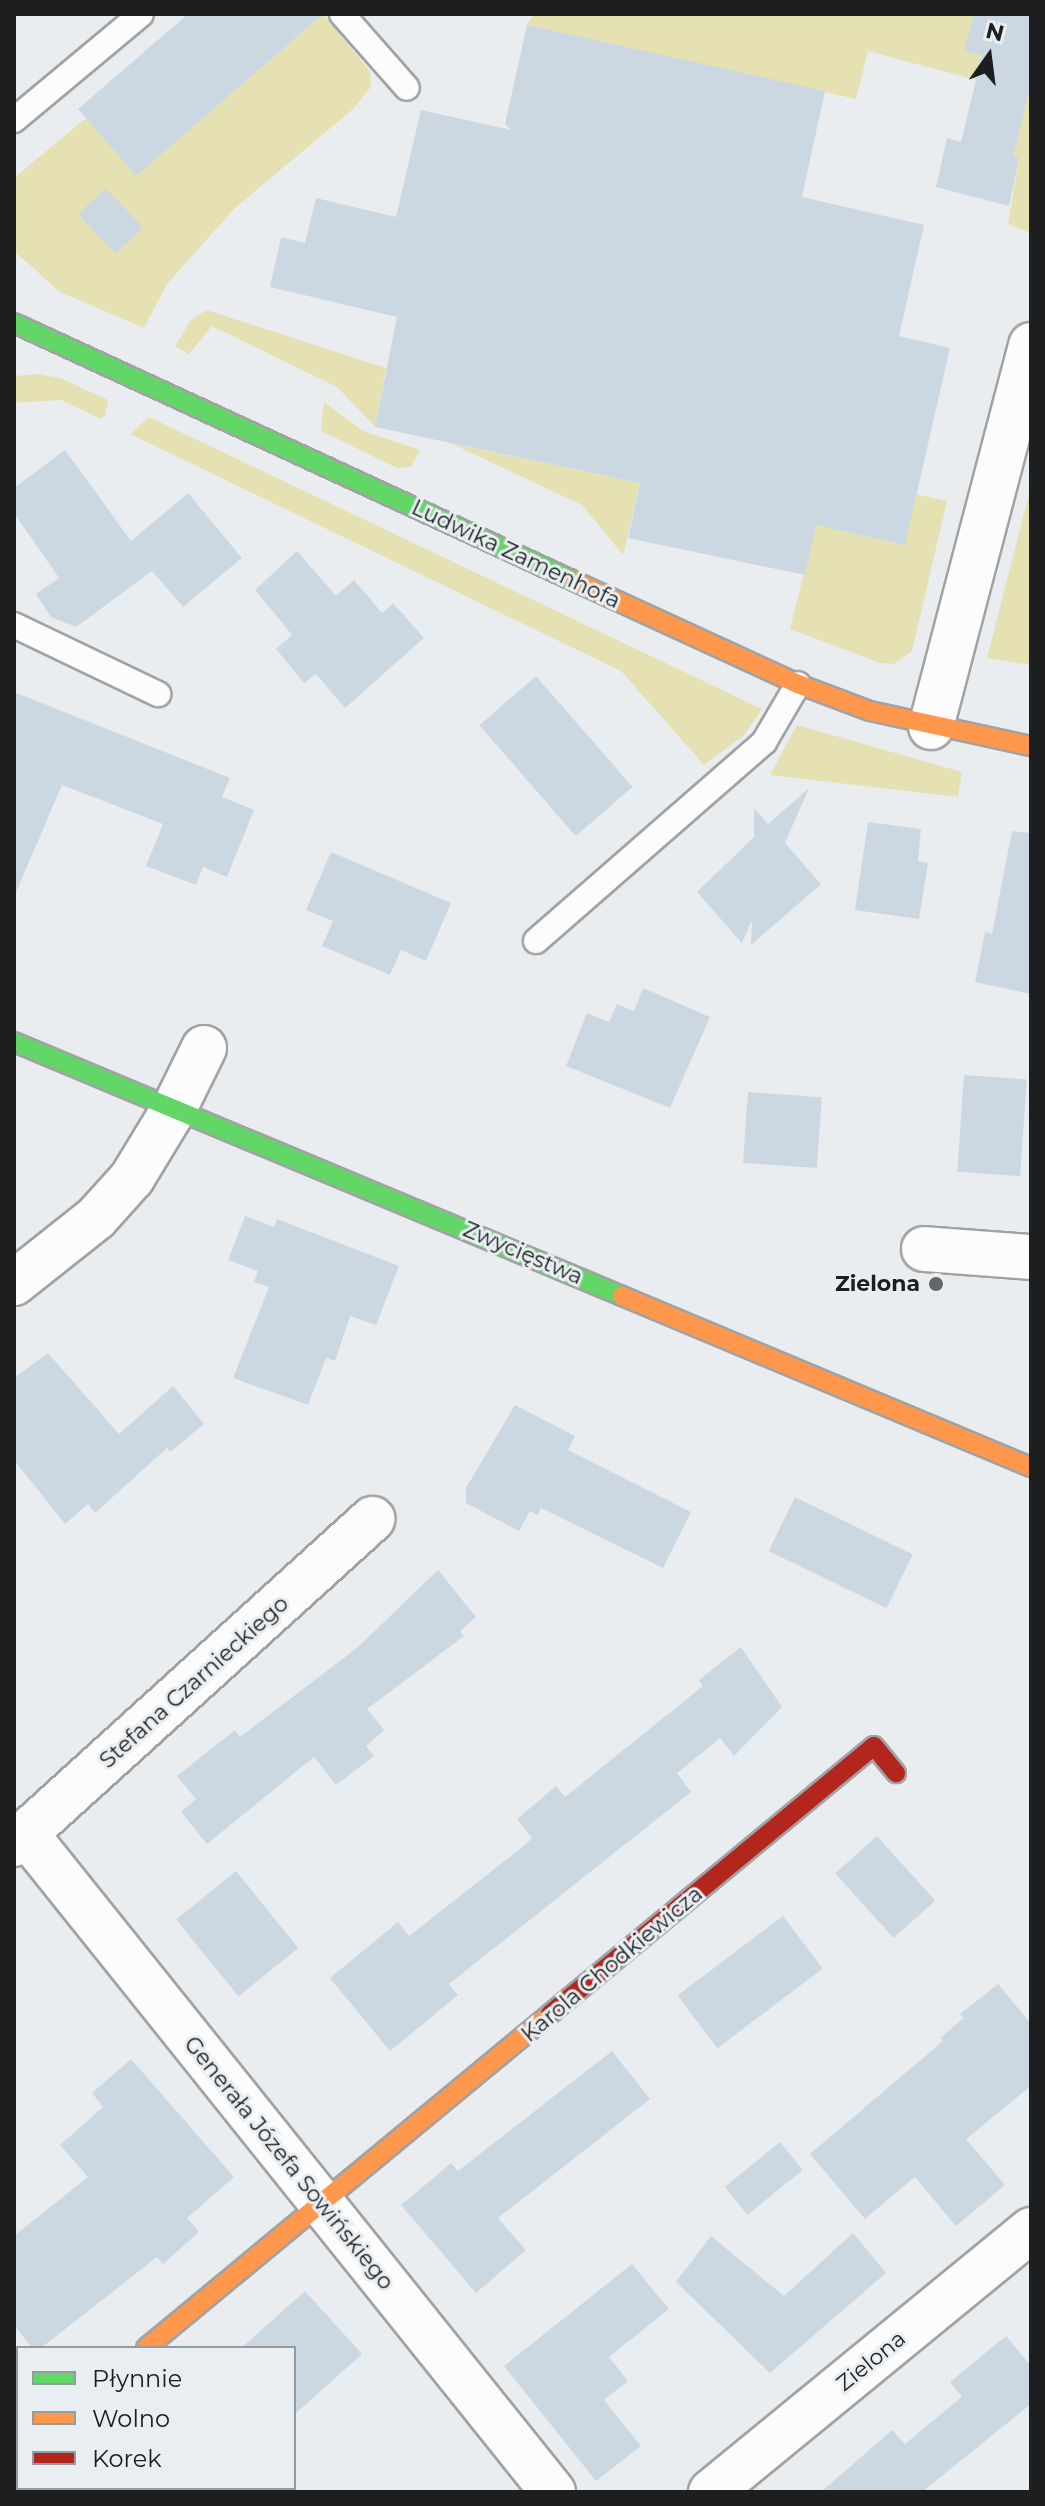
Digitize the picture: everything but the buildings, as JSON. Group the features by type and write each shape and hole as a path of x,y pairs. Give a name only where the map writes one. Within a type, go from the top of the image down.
{"street":[{"name":"Ludwika Zamenhofa","path":"14,323 798,684 931,727 1031,746"},
{"path":"931,727 1031,345"},
{"name":"Zwycięstwa","path":"14,1042 1031,1467"},
{"path":"14,1283 96,1218 132,1178 174,1109 204,1048"},
{"path":"924,1249 1031,1257"},
{"name":"Stefana Czarnieckiego","path":"20,1839 373,1519"},
{"name":"Karola Chodkiewicza","path":"322,2204 874,1746 896,1773"},
{"name":"Generała Józefa Sowińskiego","path":"20,1839 322,2204 553,2492"},
{"path":"148,2346 322,2204"},
{"name":"Zielona","path":"711,2492 1031,2230"}],"lane":[{"path":"14,120 141,14"},
{"path":"342,14 407,88"},
{"path":"14,625 158,694"},
{"path":"536,941 764,742 798,684"}],"shaded area":[{"path":"323,14 370,71 371,87 352,110 235,208 167,284 144,328 60,292 14,251 14,178 86,118 136,175"},
{"path":"534,14 1031,14 982,55 976,80 868,51 856,99 527,25"},
{"path":"1031,85 1031,233 1008,224 1019,158 1013,156"},
{"path":"207,310 386,368 375,427 337,387 212,326 189,354 175,346 191,320"},
{"path":"37,374 60,378 108,400 105,416 101,419 61,400 14,403 14,376"},
{"path":"324,402 363,431 420,450 411,467 397,468 321,431"},
{"path":"149,417 762,709 744,735 704,765 621,671 130,434"},
{"path":"450,443 640,483 623,555 582,505"},
{"path":"1031,486 1031,665 987,658"},
{"path":"915,494 947,501 912,651 893,664 880,663 790,629 816,525 904,545"},
{"path":"797,725 962,772 958,797 770,775"}],"traffic: fast":[{"path":"14,323 574,581"},
{"path":"14,1042 622,1296"}],"traffic: slow":[{"path":"574,581 798,684 870,711 1031,746"},
{"path":"622,1296 1031,1467"},
{"path":"148,2346 550,2014"}],"traffic: jam":[{"path":"550,2014 874,1746 896,1773"}],"place":[{"name":"Zielona","path":"936,1284"}]}
